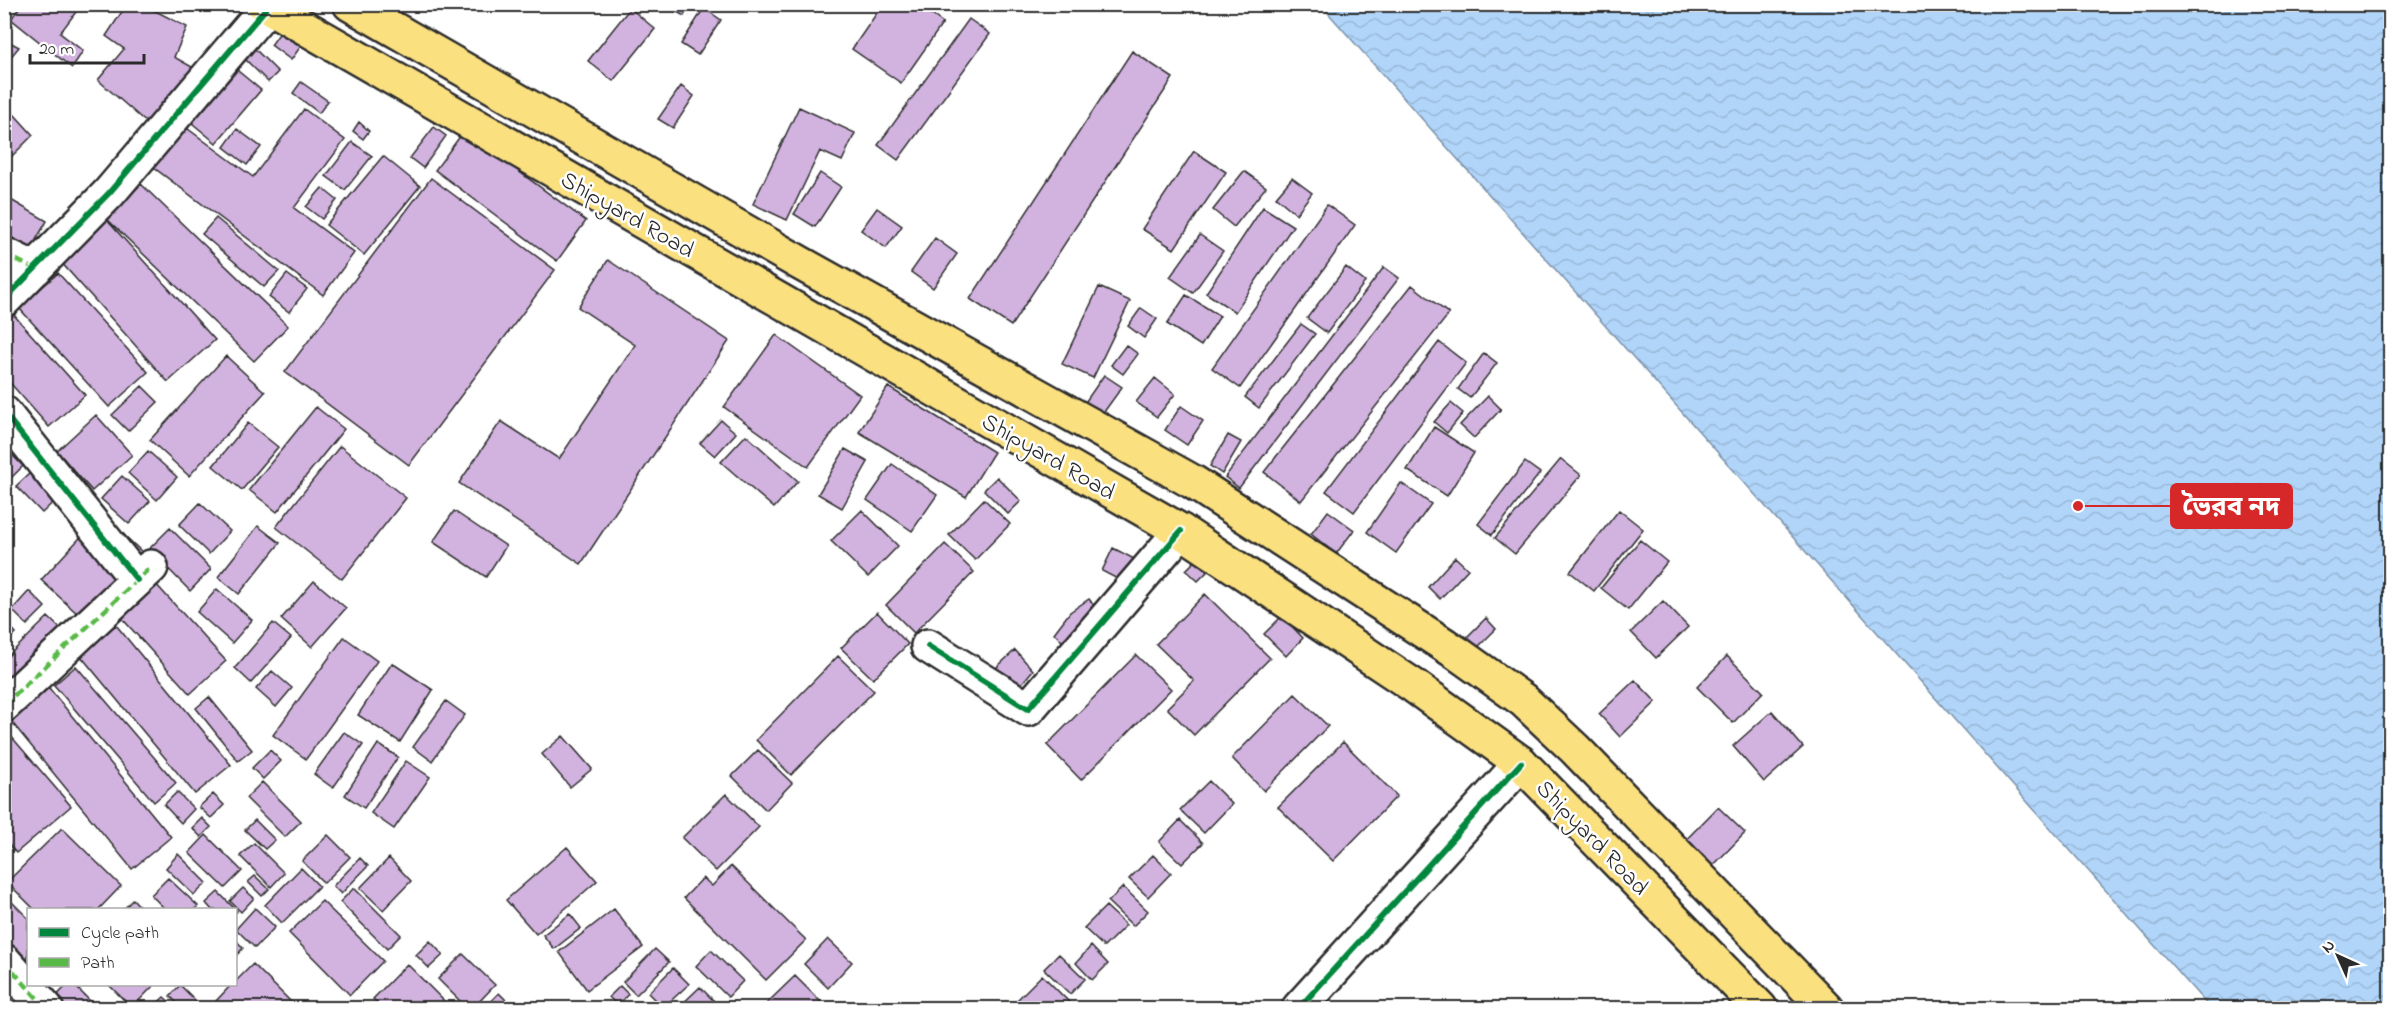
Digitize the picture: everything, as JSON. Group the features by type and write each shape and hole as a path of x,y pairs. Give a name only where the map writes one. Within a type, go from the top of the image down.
{"main road":[{"path":"350,4 800,263 1193,482 1457,653 1523,700 1575,749 1826,1008"},
{"name":"Shipyard Road","path":"266,5 1181,531 1414,686 1521,763 1760,1008"}],"street":[{"path":"4,300 109,193 266,5"},
{"path":"4,254 35,269"},
{"path":"4,413 144,574 4,705"},
{"path":"928,646 1028,709 1181,531"},
{"path":"1299,1008 1521,763"},
{"path":"4,961 46,1008"}],"water":[{"path":"1321,5 2390,5 2390,1008 2210,1008"}],"building":[{"path":"22,4 82,4 60,33 83,51 72,68 11,19"},
{"path":"127,4 142,4 187,27 174,57 199,71 149,125 98,80 124,49 106,36"},
{"path":"663,4 690,4 684,16"},
{"path":"883,4 917,4 943,23 901,83 852,49"},
{"path":"630,8 655,29 613,81 588,61"},
{"path":"704,8 721,20 698,55 681,44"},
{"path":"969,19 990,34 898,160 878,145"},
{"path":"281,31 301,46 291,60 271,45"},
{"path":"4,39 19,47 4,65"},
{"path":"253,47 278,72 268,82 243,57"},
{"path":"1132,51 1173,78 1011,326 970,299"},
{"path":"232,66 261,90 216,143 187,119"},
{"path":"301,82 328,101 319,113 293,93"},
{"path":"681,86 694,96 673,128 658,119"},
{"path":"4,103 33,135 9,159 4,154"},
{"path":"799,107 855,133 842,161 820,151 787,220 753,204"},
{"path":"304,109 345,140 294,208 354,253 323,295 153,167 184,126 253,177"},
{"path":"359,122 369,131 363,139 353,131"},
{"path":"434,127 446,136 423,168 410,158"},
{"path":"237,129 261,147 247,165 224,147"},
{"path":"464,131 586,221 557,261 435,170"},
{"path":"352,142 372,156 345,190 326,176"},
{"path":"1194,151 1226,172 1174,249 1142,229"},
{"path":"383,156 420,186 364,255 326,225"},
{"path":"1244,171 1266,187 1234,227 1213,210"},
{"path":"820,173 841,187 815,227 794,214"},
{"path":"431,178 555,270 409,465 285,372"},
{"path":"1292,178 1312,193 1296,214 1276,197"},
{"path":"141,184 288,326 254,361 107,219"},
{"path":"322,188 337,200 322,219 306,207"},
{"path":"4,196 47,221 8,288 4,286"},
{"path":"1327,205 1355,225 1240,388 1212,368"},
{"path":"1263,207 1293,226 1235,312 1206,293"},
{"path":"877,208 902,226 886,248 861,230"},
{"path":"105,218 215,340 168,382 59,260"},
{"path":"216,218 279,271 264,287 202,234"},
{"path":"1200,235 1223,251 1193,293 1170,277"},
{"path":"935,238 957,254 933,288 911,272"},
{"path":"608,260 729,341 581,564 459,483 501,421 559,459 635,345 578,307"},
{"path":"1346,267 1365,282 1327,333 1307,318"},
{"path":"1384,267 1399,278 1239,488 1225,477"},
{"path":"58,273 148,372 109,407 19,308"},
{"path":"287,274 307,289 289,312 269,297"},
{"path":"1412,285 1449,314 1301,501 1264,472"},
{"path":"1099,287 1130,301 1093,378 1062,364"},
{"path":"1186,295 1220,316 1201,346 1167,324"},
{"path":"1141,308 1157,319 1144,338 1128,326"},
{"path":"13,314 85,395 49,427 4,376 4,321"},
{"path":"1301,324 1315,334 1259,408 1245,397"},
{"path":"776,335 860,395 808,467 724,407"},
{"path":"1439,342 1466,363 1354,512 1326,491"},
{"path":"1126,345 1138,354 1123,374 1111,365"},
{"path":"1484,353 1497,363 1470,398 1458,389"},
{"path":"226,356 265,392 189,476 150,440"},
{"path":"1104,375 1122,387 1096,423 1079,411"},
{"path":"1155,378 1175,394 1157,417 1136,402"},
{"path":"142,386 158,402 128,431 112,415"},
{"path":"888,387 994,452 966,497 859,432"},
{"path":"1488,396 1501,409 1474,438 1460,425"},
{"path":"1451,403 1463,413 1447,433 1434,422"},
{"path":"1181,406 1203,421 1187,445 1165,430"},
{"path":"316,407 344,429 277,512 249,490"},
{"path":"96,415 132,455 92,491 57,451"},
{"path":"721,420 736,433 715,456 700,443"},
{"path":"248,423 278,447 242,490 213,466"},
{"path":"1434,427 1474,453 1447,496 1407,470"},
{"path":"746,435 798,481 774,508 721,462"},
{"path":"1228,435 1241,442 1222,474 1210,466"},
{"path":"340,446 406,498 342,579 276,527"},
{"path":"4,447 23,466 4,485"},
{"path":"845,449 868,462 842,508 818,494"},
{"path":"148,451 177,477 157,500 128,473"},
{"path":"45,459 70,486 42,513 16,486"},
{"path":"1561,459 1581,475 1515,554 1495,538"},
{"path":"1525,462 1540,473 1492,535 1478,524"},
{"path":"892,464 937,495 912,531 867,500"},
{"path":"122,476 150,501 129,524 101,499"},
{"path":"997,477 1021,501 1008,514 984,490"},
{"path":"1401,483 1431,504 1396,553 1367,532"},
{"path":"984,499 1010,524 975,560 949,535"},
{"path":"200,503 230,531 209,554 179,525"},
{"path":"862,510 898,546 868,577 831,541"},
{"path":"1619,510 1643,529 1594,591 1570,572"},
{"path":"454,511 506,546 486,577 433,542"},
{"path":"1328,511 1354,530 1336,554 1311,534"},
{"path":"102,514 142,552 81,617 41,580"},
{"path":"258,526 280,543 239,594 218,577"},
{"path":"170,528 211,569 190,591 149,549"},
{"path":"1640,540 1667,562 1628,610 1601,588"},
{"path":"945,544 974,572 914,633 886,605"},
{"path":"1113,548 1138,561 1127,584 1102,571"},
{"path":"1455,557 1468,569 1440,599 1428,587"},
{"path":"1196,560 1207,572 1198,581 1186,570"},
{"path":"314,581 346,608 312,647 281,619"},
{"path":"154,582 226,661 190,694 119,615"},
{"path":"217,589 252,620 232,643 197,612"},
{"path":"29,591 45,607 27,625 12,610"},
{"path":"1205,594 1270,658 1194,735 1167,708 1194,681 1156,644"},
{"path":"1089,599 1100,613 1066,645 1054,633 1070,612"},
{"path":"1663,601 1688,627 1656,658 1631,632"},
{"path":"877,612 908,644 873,679 841,648"},
{"path":"1282,616 1303,638 1286,656 1264,634"},
{"path":"48,617 67,635 18,684 4,670 4,660"},
{"path":"1486,618 1496,629 1478,647 1467,637"},
{"path":"4,620 16,633 4,644"},
{"path":"273,623 291,638 251,683 235,668"},
{"path":"116,625 231,765 195,794 80,655"},
{"path":"344,637 377,661 306,759 273,735"},
{"path":"1015,650 1033,670 1018,688 996,668"},
{"path":"1136,655 1171,689 1081,780 1047,745"},
{"path":"838,656 874,691 791,775 756,740"},
{"path":"1727,656 1763,692 1733,723 1697,687"},
{"path":"392,663 433,690 400,742 358,715"},
{"path":"76,666 176,783 154,802 54,685"},
{"path":"272,671 292,688 276,707 256,689"},
{"path":"1635,680 1656,702 1620,737 1599,714"},
{"path":"49,688 171,837 132,869 10,720"},
{"path":"1295,694 1328,726 1264,791 1232,758"},
{"path":"209,697 252,750 238,761 196,708"},
{"path":"446,701 465,715 432,761 413,747"},
{"path":"1772,711 1803,747 1764,782 1733,746"},
{"path":"4,728 71,806 16,853 4,839"},
{"path":"344,732 363,745 333,788 314,774"},
{"path":"563,736 592,769 570,787 542,754"},
{"path":"1343,742 1397,796 1333,861 1278,807"},
{"path":"378,744 398,757 364,808 345,795"},
{"path":"270,750 281,761 263,779 252,768"},
{"path":"758,750 792,783 766,810 732,776"},
{"path":"406,761 430,777 394,829 371,813"},
{"path":"1209,781 1232,804 1204,833 1180,810"},
{"path":"262,782 301,821 285,837 246,798"},
{"path":"177,792 194,809 181,823 164,805"},
{"path":"213,794 224,805 211,818 199,807"},
{"path":"726,794 759,827 716,871 682,838"},
{"path":"1718,807 1745,833 1700,879 1673,853"},
{"path":"202,818 211,827 201,837 192,828"},
{"path":"255,820 275,840 265,849 245,830"},
{"path":"1180,820 1203,843 1182,864 1159,842"},
{"path":"62,828 121,886 100,908 33,908 7,882"},
{"path":"206,835 242,871 225,888 189,853"},
{"path":"328,835 350,857 324,883 302,861"},
{"path":"254,843 284,873 271,887 240,856"},
{"path":"567,847 597,881 536,934 506,900"},
{"path":"178,854 207,883 194,895 166,868"},
{"path":"1153,855 1171,873 1148,897 1129,879"},
{"path":"360,858 368,866 341,894 333,886"},
{"path":"389,858 411,881 383,910 360,888"},
{"path":"731,866 806,940 766,980 684,898 703,878 712,886"},
{"path":"301,868 319,886 282,923 265,905"},
{"path":"255,876 269,889 262,896 248,882"},
{"path":"168,878 198,906 196,908 164,908 151,895"},
{"path":"1123,887 1148,911 1133,926 1108,902"},
{"path":"243,888 254,898 241,912 230,901"},
{"path":"354,888 401,935 387,949 340,902"},
{"path":"218,892 234,908 210,908 206,903"},
{"path":"4,894 27,917 27,965 4,985"},
{"path":"133,899 141,908 125,908"},
{"path":"322,901 383,961 350,995 289,933"},
{"path":"1106,906 1126,925 1104,947 1084,928"},
{"path":"255,908 275,927 255,948 237,928"},
{"path":"614,909 643,947 587,990 559,952"},
{"path":"570,914 581,928 554,949 543,935"},
{"path":"828,939 852,962 828,988 804,964"},
{"path":"237,941 243,948 237,955"},
{"path":"430,941 443,955 429,968 416,955"},
{"path":"1091,946 1108,964 1092,980 1076,963"},
{"path":"655,949 669,962 636,995 623,982"},
{"path":"711,950 743,981 728,997 696,966"},
{"path":"463,954 495,985 473,1008 467,1008 438,979"},
{"path":"1059,954 1085,979 1070,994 1044,969"},
{"path":"253,964 293,1004 288,1008 224,1008 216,1001 230,986 237,986 237,980"},
{"path":"407,964 451,1008 383,1008 373,999"},
{"path":"673,968 689,984 663,1008 648,993"},
{"path":"1042,975 1072,1005 1069,1008 1009,1008"},
{"path":"795,976 827,1008 772,1008 767,1003"},
{"path":"66,986 75,986 95,1006 93,1008 45,1008"},
{"path":"110,986 153,986 132,1008"},
{"path":"181,986 196,1001 188,1008 182,1008 170,996"},
{"path":"620,986 628,994 618,1006 609,997"},
{"path":"700,987 721,1008 678,1008"},
{"path":"499,993 514,1008 484,1008"},
{"path":"164,997 176,1008 152,1008"}],"marked path":[{"path":"4,254 35,269"},
{"path":"4,705 151,567"},
{"path":"4,961 46,1008"}],"cycle path":[{"path":"4,300 109,193 268,6"},
{"path":"4,413 137,580"},
{"path":"928,646 1028,709 1181,531"},
{"path":"1299,1008 1521,763"}],"place":[{"name":"ভৈরব নদ","path":"2078,506"}]}
